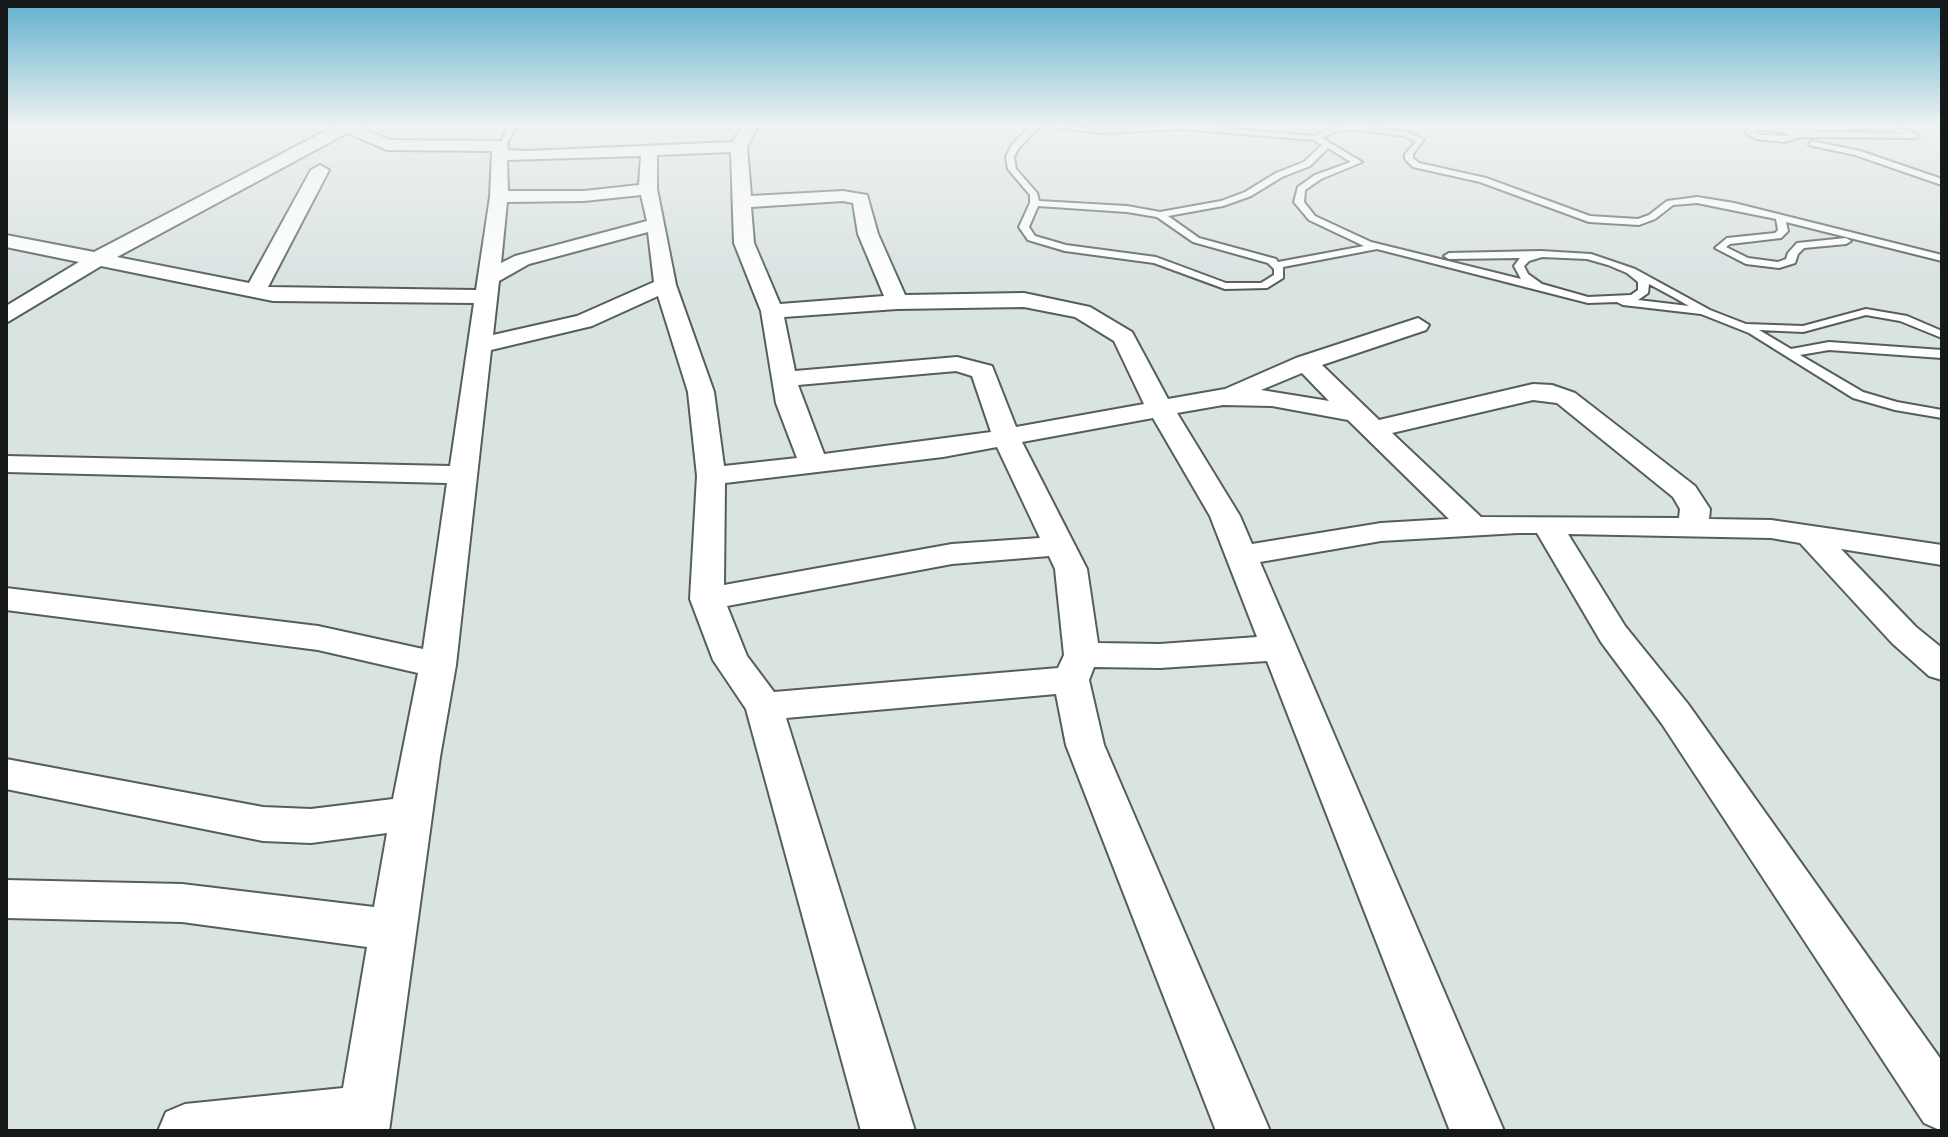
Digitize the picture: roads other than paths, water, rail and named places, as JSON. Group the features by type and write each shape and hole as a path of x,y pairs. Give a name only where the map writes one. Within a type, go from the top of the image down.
{"street":[{"path":"6,316 99,258 248,179"},
{"path":"255,291 315,179"},
{"path":"185,1131 364,1121 414,813 420,757 438,665 501,179"},
{"path":"648,179 665,285 701,392 711,476 707,599 731,660 764,706 888,1131"},
{"path":"741,179 744,243 772,311 791,410 814,465"},
{"path":"499,197 596,196 648,189"},
{"path":"742,202 843,196 861,199 868,234 897,302"},
{"path":"6,241 288,295 485,288 522,260 657,224"},
{"path":"477,346 584,321 665,285"},
{"path":"772,311 897,302 1024,300 1082,312 1124,337 1160,409 1194,461 1241,555 1276,648 1477,1131"},
{"path":"711,476 1006,438 1223,397 1305,363 1418,325"},
{"path":"1305,363 1473,526"},
{"path":"785,379 957,364 975,366 988,379 1006,438 1071,569 1076,668 1085,745 1243,1131"},
{"path":"1223,397 1272,398 1364,421 1533,392 1552,393 1566,398 1685,492 1695,509 1694,526"},
{"path":"6,464 462,475"},
{"path":"1241,555 1381,532 1547,525 1694,526 1809,534 1942,555"},
{"path":"1547,525 1613,634 1675,714 1942,1105"},
{"path":"1809,534 1904,635 1942,667"},
{"path":"707,599 952,554 1058,546"},
{"path":"6,599 318,638 438,665"},
{"path":"764,706 1160,656 1276,648"},
{"path":"6,774 263,824 311,826 414,813"},
{"path":"6,899 182,903 393,930"}],"lane":[{"path":"1021,179 1034,195 1035,203 1024,227 1031,238 1049,244 1156,260 1205,281 1241,288 1275,282 1280,272 1277,265 1265,258 1196,240 1160,215"},
{"path":"1035,203 1160,215 1223,203 1248,194 1272,179"},
{"path":"1316,179 1309,182 1298,195 1299,202 1312,218 1376,246 1424,255 1575,297 1706,312"},
{"path":"1478,179 1562,211 1602,221 1639,222 1652,217 1670,203 1689,200 1720,203 1942,258"},
{"path":"1780,218 1783,231 1778,236 1727,241 1720,248 1736,258 1769,265 1788,264 1793,253 1809,243 1889,245"},
{"path":"1277,265 1376,246"},
{"path":"1538,286 1524,276 1519,266 1525,259 1541,254"},
{"path":"1424,255 1587,256 1631,271 1706,312 1741,325 1858,395 1904,408 1942,414"},
{"path":"1614,301 1634,298 1644,291 1643,281 1631,271"},
{"path":"1741,325 1803,329 1866,312 1903,318 1942,335"},
{"path":"1788,353 1829,346 1942,354"}]}
